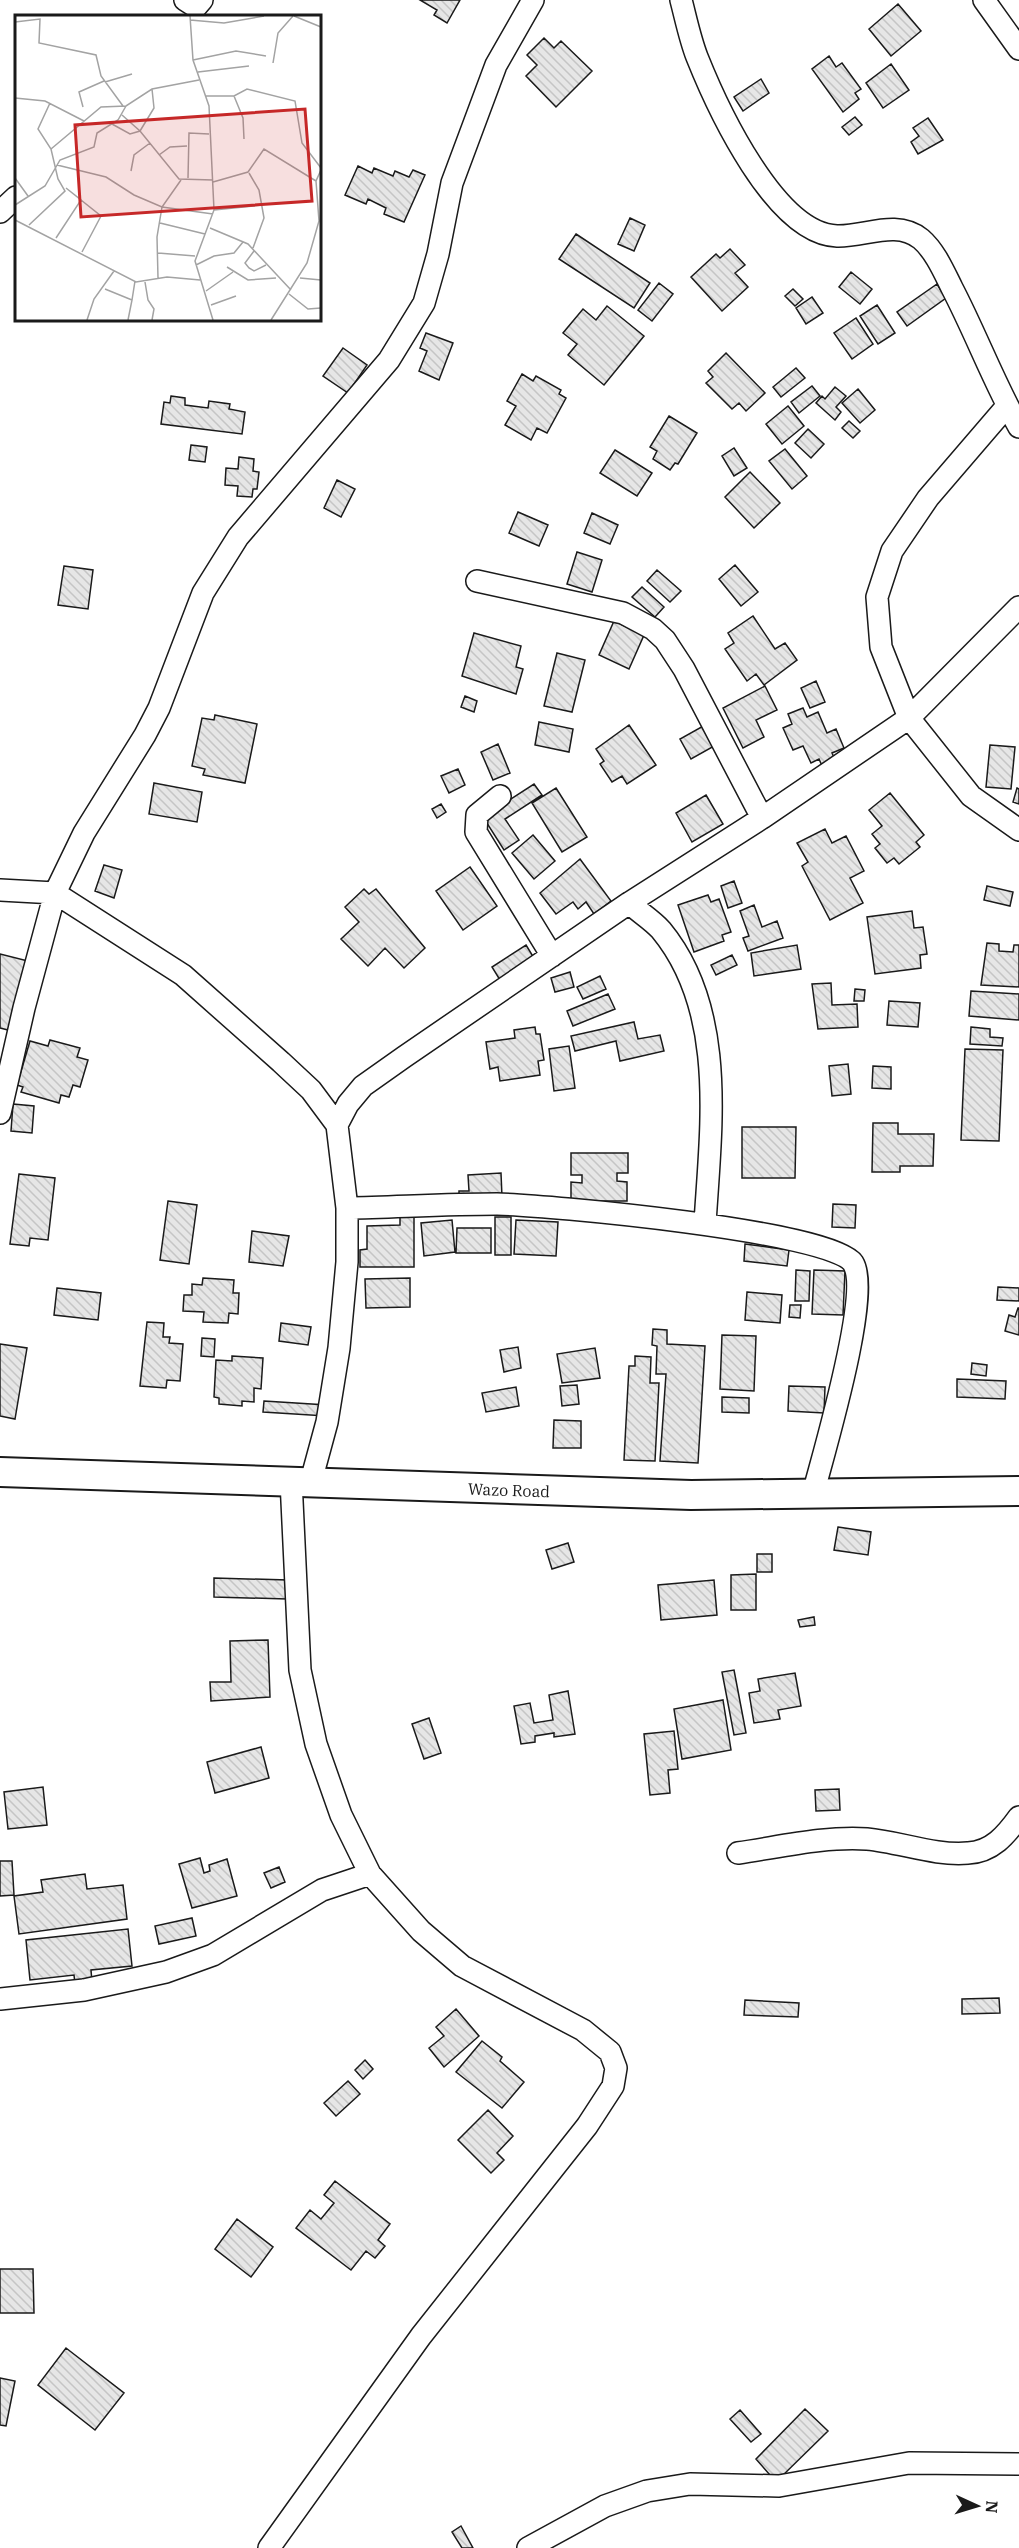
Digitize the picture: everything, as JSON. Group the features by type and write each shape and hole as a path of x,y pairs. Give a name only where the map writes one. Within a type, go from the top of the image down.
{"main road":[{"name":"Wazo Road","path":"0,1472 691,1495 1019,1491"}],"street":[{"path":"0,1113 24,1008 55,893 84,832 145,735 159,708 202,593 238,537 388,360 424,303 438,254 452,183 496,65 533,0"},
{"path":"681,0 696,55 728,124 767,189 800,220 817,232 837,236 890,229 909,232 922,240 941,265 1019,427"},
{"path":"984,0 1019,49"},
{"path":"0,212 15,198"},
{"path":"1007,406 928,498 892,551 877,597 881,647 909,718 971,796 1019,830"},
{"path":"477,581 623,613 652,628 665,640 684,669 762,818"},
{"path":"337,1125 348,1104 363,1086 629,903 762,818 909,718 1019,607"},
{"path":"500,796 477,815 476,832 552,956"},
{"path":"0,890 55,893 192,982 296,1076 337,1125 347,1208 347,1262 339,1348 327,1422 301,1481 300,1670 316,1744 341,1815 370,1874 421,1931 462,1966 583,2030 610,2052 616,2068 613,2086 587,2126 421,2336 269,2548"},
{"path":"629,903 659,928 680,957 694,987 706,1033 710,1081 705,1223"},
{"path":"347,1208 497,1204 577,1209 705,1223 826,1247 845,1255 854,1264 857,1286 845,1372 813,1494"},
{"path":"738,1853 811,1842 866,1839 969,1853 991,1848 1008,1833 1019,1817"},
{"path":"0,1999 84,1990 166,1972 213,1955 322,1890 370,1874"},
{"path":"528,2548 605,2506 647,2491 690,2484 779,2486 909,2463 1019,2464"}],"building":[{"path":"420,0 460,0 447,23 434,15 437,10"},
{"path":"898,4 921,31 891,56 869,29"},
{"path":"544,38 554,48 561,41 592,71 556,107 526,76 537,65 527,55"},
{"path":"829,56 836,67 842,63 861,89 855,93 859,99 843,112 812,69"},
{"path":"891,64 909,90 883,108 866,83"},
{"path":"761,79 769,93 743,111 734,97"},
{"path":"855,117 862,125 849,135 842,127"},
{"path":"928,118 943,140 918,154 911,142 919,136 913,128"},
{"path":"358,166 372,173 374,168 393,176 395,171 409,177 413,170 425,175 404,222 384,214 386,208 368,199 366,204 345,195"},
{"path":"630,218 645,225 634,251 618,244"},
{"path":"576,234 650,283 634,308 559,259"},
{"path":"730,249 745,265 735,273 748,287 722,311 691,277 716,254 720,258"},
{"path":"851,272 872,289 860,304 839,287"},
{"path":"659,283 673,294 652,321 638,310"},
{"path":"937,284 946,298 907,326 897,312"},
{"path":"793,289 803,299 795,306 785,296"},
{"path":"812,297 823,313 806,324 796,308"},
{"path":"877,305 895,333 878,344 860,316"},
{"path":"607,306 644,336 604,385 568,355 577,344 563,333 583,309 596,320"},
{"path":"856,318 873,344 852,359 834,333"},
{"path":"426,333 453,343 439,380 419,371 427,351 420,348"},
{"path":"343,348 367,365 348,393 323,376"},
{"path":"726,353 765,393 746,411 739,403 732,409 706,383 713,377 708,371"},
{"path":"796,368 805,378 781,397 773,387"},
{"path":"522,374 533,381 536,376 561,390 559,394 566,398 547,433 537,428 531,440 505,425 516,406 507,401"},
{"path":"812,386 820,396 799,413 791,402"},
{"path":"835,387 846,396 836,407 841,412 835,420 816,403 822,396 825,399"},
{"path":"858,389 875,410 860,423 842,403"},
{"path":"171,396 185,398 185,405 208,408 209,401 230,404 229,409 245,412 242,434 161,424 164,402 170,403"},
{"path":"788,406 804,426 782,444 766,424"},
{"path":"669,416 697,433 678,464 675,463 670,470 653,459 657,451 650,447"},
{"path":"849,421 860,431 853,438 842,428"},
{"path":"808,429 824,444 811,458 795,443"},
{"path":"191,445 207,447 205,462 189,460"},
{"path":"734,448 747,468 734,476 722,456"},
{"path":"785,449 807,476 792,489 769,461"},
{"path":"615,450 652,473 637,496 600,473"},
{"path":"239,457 254,459 253,471 259,472 257,489 253,489 252,497 237,496 238,486 225,485 226,468 238,469"},
{"path":"750,472 780,503 754,528 725,497"},
{"path":"337,480 355,489 341,517 324,508"},
{"path":"518,512 548,525 539,546 509,533"},
{"path":"592,513 618,525 610,544 584,533"},
{"path":"577,552 602,560 592,592 567,584"},
{"path":"735,565 758,592 741,606 719,579"},
{"path":"64,566 93,570 88,609 58,605"},
{"path":"657,570 681,591 670,602 647,581"},
{"path":"642,587 664,607 655,617 632,597"},
{"path":"753,616 775,649 785,643 797,660 764,685 756,674 747,681 725,649 734,643 728,633"},
{"path":"614,621 644,635 629,669 599,655"},
{"path":"474,633 521,646 516,667 523,669 516,694 462,676"},
{"path":"557,653 585,660 572,712 544,706"},
{"path":"816,681 825,702 810,708 801,688"},
{"path":"765,686 777,710 756,720 764,737 743,748 723,708"},
{"path":"465,696 477,701 474,712 461,707"},
{"path":"803,708 807,717 818,712 827,733 836,729 844,748 832,753 836,762 823,768 819,759 811,763 803,746 793,750 783,728 792,724 788,714"},
{"path":"215,715 257,724 245,783 203,775 205,769 192,766 202,718 214,720"},
{"path":"539,722 573,729 569,752 535,745"},
{"path":"629,725 656,765 627,784 622,776 612,782 600,764 604,761 596,749"},
{"path":"705,725 716,745 691,759 680,739"},
{"path":"498,744 510,773 493,780 481,752"},
{"path":"990,745 1015,747 1011,789 986,787"},
{"path":"458,769 465,785 449,793 441,776"},
{"path":"154,783 202,792 197,822 149,814"},
{"path":"534,784 542,795 505,819 519,840 504,850 483,817"},
{"path":"556,788 587,837 562,852 532,803"},
{"path":"1017,788 1019,789 1019,804 1013,802"},
{"path":"890,793 924,835 916,842 920,847 899,864 894,858 887,863 875,848 880,844 872,834 882,826 869,810"},
{"path":"706,795 723,824 692,842 676,813"},
{"path":"441,804 446,812 437,818 432,809"},
{"path":"825,829 832,843 846,836 864,871 850,878 863,903 830,920 802,866 808,862 797,843"},
{"path":"533,835 555,861 534,879 512,853"},
{"path":"580,859 611,901 594,914 586,902 578,909 573,902 556,914 540,893"},
{"path":"104,865 122,870 114,898 95,891"},
{"path":"470,867 497,906 463,930 436,891"},
{"path":"734,881 742,903 728,908 721,886"},
{"path":"987,886 1013,892 1010,906 984,900"},
{"path":"364,889 369,894 376,889 425,948 404,968 385,948 368,966 341,939 359,922 345,907"},
{"path":"708,895 711,902 719,899 731,932 722,935 724,941 694,952 678,905"},
{"path":"754,905 762,927 777,921 783,938 748,951 743,938 749,936 740,911"},
{"path":"912,911 914,928 923,927 927,954 920,955 921,968 875,974 867,917"},
{"path":"987,943 999,944 999,951 1013,952 1014,945 1019,945 1019,987 981,985"},
{"path":"526,945 537,963 503,985 492,967"},
{"path":"797,945 801,969 754,976 751,953"},
{"path":"0,954 28,961 12,1031 0,1028"},
{"path":"732,955 737,965 716,975 711,965"},
{"path":"570,972 574,987 555,992 551,978"},
{"path":"600,976 606,989 583,999 577,987"},
{"path":"831,983 832,1005 857,1004 858,1027 818,1029 812,984"},
{"path":"855,989 865,990 864,1001 854,1001"},
{"path":"971,991 1019,994 1019,1020 969,1016"},
{"path":"608,994 615,1009 573,1026 567,1011"},
{"path":"889,1001 920,1003 918,1027 887,1025"},
{"path":"634,1022 638,1039 660,1035 664,1051 620,1061 616,1041 575,1051 571,1036"},
{"path":"535,1027 536,1034 540,1034 544,1060 538,1061 540,1075 500,1081 498,1067 490,1069 486,1042 515,1038 514,1030"},
{"path":"971,1027 990,1029 990,1037 1003,1038 1002,1046 970,1044"},
{"path":"50,1040 80,1048 77,1057 88,1060 80,1087 73,1085 69,1097 61,1095 59,1103 21,1092 23,1087 17,1085 30,1041 48,1046"},
{"path":"569,1046 575,1088 554,1091 549,1049"},
{"path":"965,1049 1003,1050 999,1141 961,1140"},
{"path":"848,1064 851,1094 832,1096 829,1066"},
{"path":"873,1066 891,1067 891,1089 872,1088"},
{"path":"13,1104 34,1106 32,1133 11,1131"},
{"path":"873,1123 898,1123 898,1134 934,1134 933,1166 900,1166 900,1172 872,1172"},
{"path":"742,1127 796,1127 795,1178 742,1178"},
{"path":"571,1153 628,1153 628,1173 617,1173 617,1181 627,1182 627,1201 571,1201 571,1182 582,1183 582,1175 571,1175"},
{"path":"501,1173 502,1197 459,1200 459,1191 469,1191 468,1175"},
{"path":"19,1174 55,1178 48,1240 30,1238 29,1246 10,1244"},
{"path":"168,1201 197,1205 189,1264 160,1260"},
{"path":"833,1204 856,1205 855,1228 832,1227"},
{"path":"400,1217 414,1217 414,1267 360,1267 360,1250 367,1249 367,1226 400,1225"},
{"path":"495,1217 511,1217 511,1255 495,1255"},
{"path":"452,1220 455,1252 424,1256 421,1223"},
{"path":"516,1220 558,1222 556,1256 514,1254"},
{"path":"457,1228 491,1228 491,1253 456,1253"},
{"path":"252,1231 289,1236 283,1266 249,1262"},
{"path":"745,1244 789,1250 787,1266 744,1261"},
{"path":"796,1270 810,1271 809,1301 795,1301"},
{"path":"814,1270 845,1271 843,1315 812,1314"},
{"path":"203,1278 234,1280 233,1293 239,1293 238,1314 229,1313 228,1323 203,1322 204,1312 183,1311 184,1295 192,1295 192,1284 202,1285"},
{"path":"410,1278 410,1307 366,1308 365,1279"},
{"path":"998,1287 1019,1288 1019,1301 997,1300"},
{"path":"57,1288 101,1293 98,1320 54,1315"},
{"path":"747,1292 782,1295 780,1323 745,1320"},
{"path":"790,1305 801,1305 800,1318 789,1317"},
{"path":"1018,1308 1019,1335 1005,1331 1009,1315 1015,1317"},
{"path":"147,1322 164,1323 163,1337 170,1337 169,1343 183,1344 180,1381 167,1380 166,1388 140,1386"},
{"path":"281,1323 311,1327 308,1345 279,1341"},
{"path":"653,1329 667,1330 667,1344 705,1346 698,1463 660,1461 666,1374 656,1374 657,1346 652,1345"},
{"path":"722,1335 756,1336 754,1391 720,1389"},
{"path":"202,1338 215,1339 214,1357 201,1356"},
{"path":"0,1344 27,1348 15,1419 0,1416"},
{"path":"518,1347 521,1368 504,1372 500,1350"},
{"path":"595,1348 600,1378 562,1383 557,1354"},
{"path":"232,1356 263,1358 261,1389 254,1388 254,1402 242,1401 242,1406 219,1404 219,1398 214,1397 216,1360 232,1361"},
{"path":"635,1356 651,1357 650,1383 659,1383 655,1461 624,1460 629,1366 635,1366"},
{"path":"972,1363 987,1365 986,1376 971,1374"},
{"path":"957,1379 1006,1381 1005,1399 957,1397"},
{"path":"577,1385 579,1404 562,1406 560,1386"},
{"path":"789,1386 825,1387 824,1413 788,1411"},
{"path":"516,1387 519,1406 486,1412 482,1393"},
{"path":"722,1397 749,1398 749,1413 722,1412"},
{"path":"264,1401 327,1405 326,1416 263,1412"},
{"path":"554,1420 581,1421 581,1448 553,1448"},
{"path":"838,1527 871,1532 868,1555 834,1550"},
{"path":"568,1543 574,1562 552,1569 546,1550"},
{"path":"757,1554 772,1554 772,1572 757,1572"},
{"path":"756,1574 756,1610 731,1610 731,1575"},
{"path":"214,1578 288,1580 287,1599 214,1597"},
{"path":"714,1580 717,1615 661,1620 658,1585"},
{"path":"814,1617 815,1625 800,1627 798,1620"},
{"path":"268,1640 270,1697 211,1701 210,1682 231,1682 230,1641"},
{"path":"734,1670 746,1733 734,1735 722,1672"},
{"path":"795,1673 801,1706 778,1710 780,1719 754,1723 749,1693 760,1691 758,1679"},
{"path":"568,1691 575,1734 554,1737 554,1733 535,1736 535,1742 521,1744 514,1706 530,1703 534,1723 553,1720 549,1695"},
{"path":"723,1700 731,1750 682,1759 674,1709"},
{"path":"429,1718 441,1753 424,1759 412,1724"},
{"path":"674,1731 678,1769 668,1770 670,1793 650,1795 644,1734"},
{"path":"261,1747 269,1778 215,1793 207,1762"},
{"path":"43,1787 47,1825 8,1829 4,1792"},
{"path":"839,1789 840,1810 816,1811 815,1790"},
{"path":"200,1858 204,1873 210,1871 209,1865 227,1859 237,1896 192,1908 179,1864"},
{"path":"0,1861 12,1861 14,1895 0,1896"},
{"path":"279,1867 285,1882 271,1888 264,1873"},
{"path":"85,1874 87,1889 123,1885 127,1919 19,1934 14,1896 43,1892 41,1880"},
{"path":"192,1918 196,1936 159,1944 155,1926"},
{"path":"128,1929 132,1966 91,1970 92,1982 75,1984 74,1975 30,1980 26,1940"},
{"path":"999,1998 1000,2013 962,2014 962,1999"},
{"path":"745,2000 799,2003 798,2017 744,2015"},
{"path":"456,2009 479,2036 444,2067 429,2048 444,2036 436,2027"},
{"path":"482,2041 502,2057 500,2061 524,2082 502,2108 456,2072"},
{"path":"365,2060 373,2069 363,2079 355,2070"},
{"path":"348,2081 360,2094 336,2116 324,2103"},
{"path":"488,2110 513,2136 497,2153 504,2160 491,2173 458,2140"},
{"path":"335,2181 390,2224 378,2240 385,2246 375,2258 366,2251 351,2270 296,2228 310,2210 321,2219 334,2203 324,2195"},
{"path":"237,2219 273,2247 251,2277 215,2249"},
{"path":"0,2269 33,2269 34,2313 0,2313"},
{"path":"66,2348 124,2393 95,2430 38,2385"},
{"path":"0,2378 15,2381 6,2426 0,2425"},
{"path":"805,2409 828,2431 776,2482 756,2459"},
{"path":"740,2410 761,2434 751,2442 730,2419"},
{"path":"461,2526 473,2548 462,2548 452,2532"}]}
